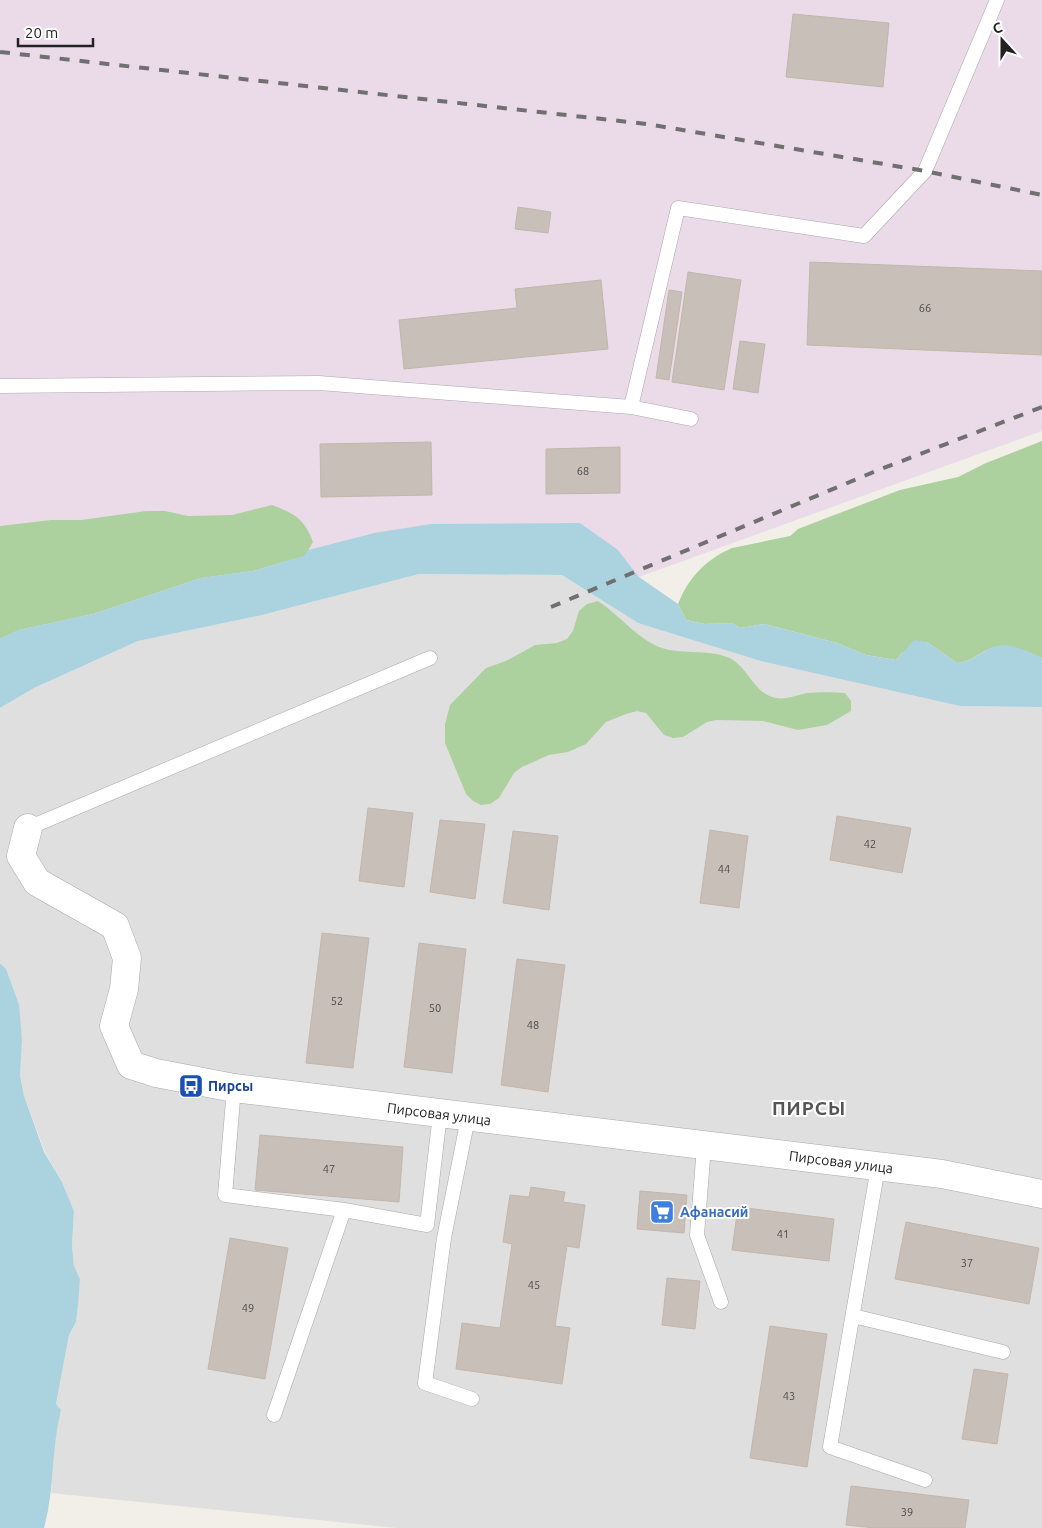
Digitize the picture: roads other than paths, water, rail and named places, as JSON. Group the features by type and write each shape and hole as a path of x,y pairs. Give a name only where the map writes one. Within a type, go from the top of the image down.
{"street":[{"name":"Пирсовая улица","path":"28,828 21,856 37,882 115,926 127,958 124,989 114,1026 131,1065 156,1073 234,1088 468,1118 942,1174 1042,1194"}],"lane":[{"path":"631,407 678,208 864,236 925,171 997,0"},
{"path":"0,386 318,383 631,407 691,419"},
{"path":"28,828 430,658"},
{"path":"234,1088 225,1195 344,1210 427,1225 440,1114"},
{"path":"468,1118 444,1238 425,1383 472,1399"},
{"path":"704,1146 697,1235 721,1302"},
{"path":"878,1167 830,1447 925,1480"},
{"path":"274,1415 344,1210"},
{"path":"853,1316 1003,1352"}],"water":[{"path":"580,523 618,550 639,577 678,604 686,620 705,624 732,623 740,628 764,624 837,643 866,655 896,660 914,640 927,642 957,663 970,660 996,646 1016,647 1042,658 1042,707 960,706 761,661 638,623 562,575 419,574 262,615 138,641 34,688 0,708 0,639 19,630 93,614 201,578 253,571 304,556 308,550 374,533 431,524"},
{"path":"0,963 6,969 19,1005 22,1041 20,1075 24,1096 44,1152 62,1182 74,1211 72,1246 74,1266 80,1279 76,1322 69,1335 56,1404 61,1410 50,1499 44,1528 0,1528"}],"railway":[{"path":"0,52 647,124 925,171 1042,195"},
{"path":"551,607 876,471 1042,407"}],"place":[{"name":"Пирсы","path":"191,1086"},
{"name":"Афанасий","path":"662,1212"}],"district":[{"name":"ПИРСЫ","path":"809,1108"}]}
